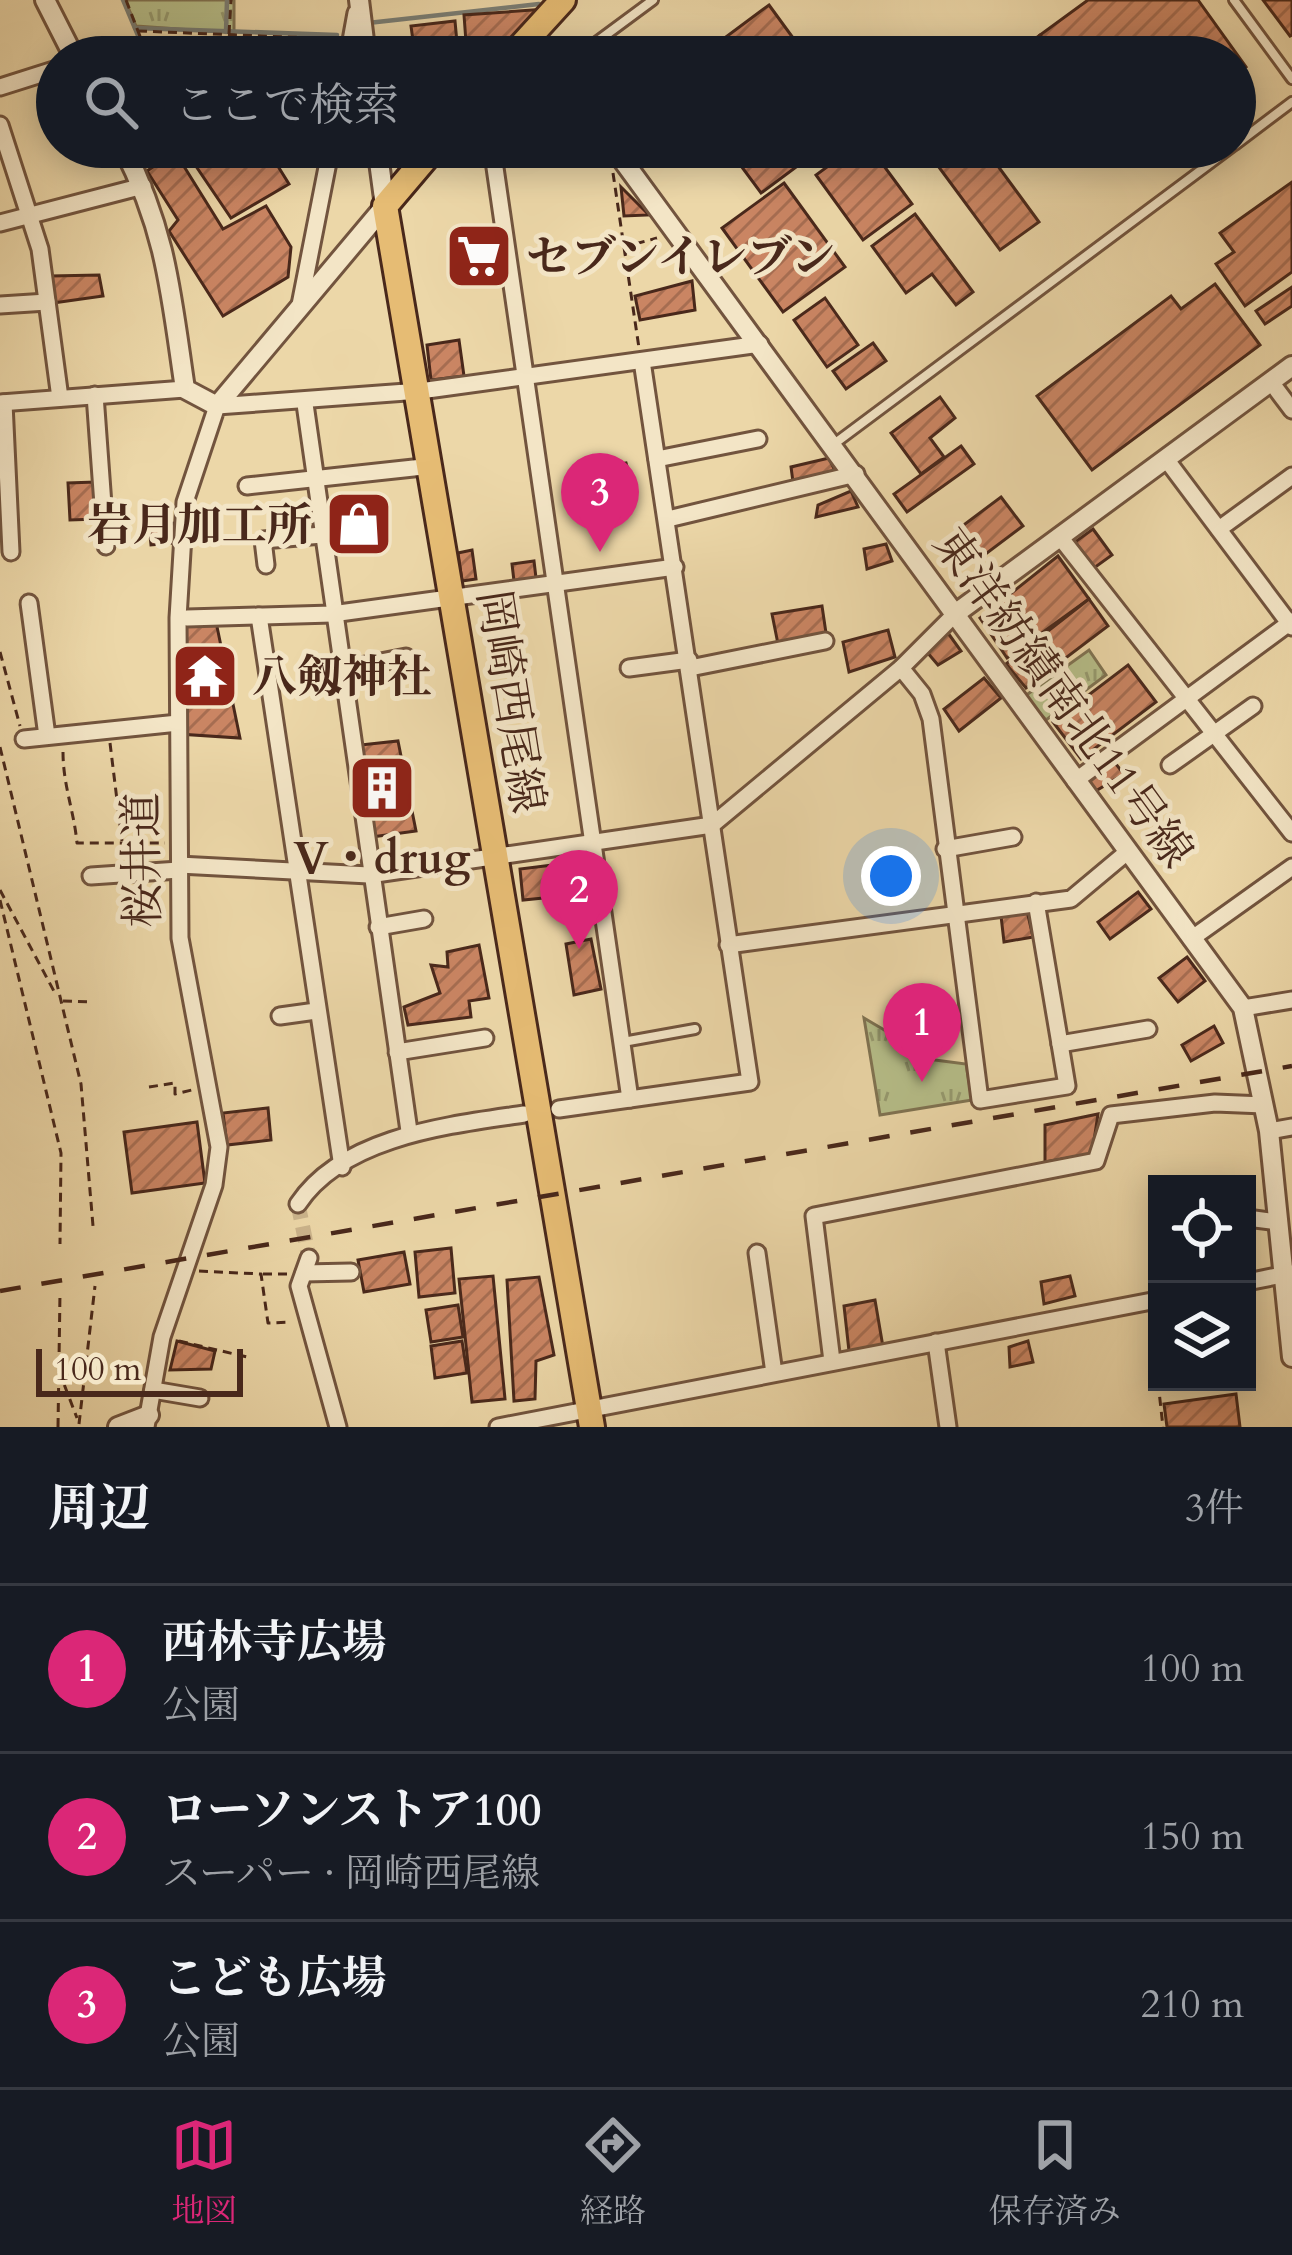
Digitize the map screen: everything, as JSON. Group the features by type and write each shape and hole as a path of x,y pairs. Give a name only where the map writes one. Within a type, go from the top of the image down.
{"main road":[{"path":"530,36 563,0"},
{"path":"385,206 417,168"},
{"name":"岡崎西尾線","path":"385,206 420,391 590,1418"}],"street":[{"path":"45,0 63,36"},
{"path":"352,36 358,0"},
{"path":"358,0 363,36"},
{"path":"0,87 36,76"},
{"path":"0,125 29,215 60,398"},
{"path":"133,168 164,248 185,389"},
{"path":"299,314 327,168"},
{"path":"380,168 385,206"},
{"path":"495,168 630,1099"},
{"name":"東洋紡績南北11号線","path":"629,168 835,444 1126,853 1243,1008 1269,1131 1288,1274 1292,1358"},
{"path":"0,223 142,186"},
{"name":"桜井道","path":"148,1421 162,1337 218,1172 210,1086 180,938 178,723 185,502 217,406 299,314 385,206"},
{"path":"0,305 47,302"},
{"path":"11,552 2,403 185,389 217,406 305,404 760,344"},
{"path":"560,1109 750,1082 642,361"},
{"path":"91,876 179,867 369,875 712,824 902,668 955,614 1292,367"},
{"path":"1271,382 1292,410"},
{"path":"95,395 106,546"},
{"path":"305,404 409,1131"},
{"path":"658,459 758,439"},
{"path":"1075,781 1291,624 1166,459"},
{"path":"247,486 316,483 432,466"},
{"path":"668,520 856,474"},
{"path":"1220,529 1292,476"},
{"path":"266,566 263,540 322,535"},
{"path":"1060,537 1292,832"},
{"path":"188,618 332,614 675,567"},
{"path":"29,603 55,736"},
{"path":"259,616 342,1167"},
{"path":"629,668 689,664 825,641"},
{"path":"340,670 406,658"},
{"path":"902,668 922,694 931,719 952,914 980,1100 1067,1086 1036,902"},
{"path":"1170,765 1253,706"},
{"path":"24,739 178,723"},
{"path":"944,849 1012,837"},
{"path":"728,945 1071,899 1126,853"},
{"path":"1191,939 1292,867"},
{"path":"377,927 424,919"},
{"path":"1243,1008 1292,1000"},
{"path":"280,1016 316,1011"},
{"path":"1060,1044 1148,1029"},
{"path":"397,1052 485,1038"},
{"path":"832,1361 814,1216 1096,1161 1112,1115 1134,1109 1264,1105"},
{"path":"298,1204 310,1185 409,1131 524,1114"},
{"path":"1269,1131 1292,1126"},
{"path":"1256,1219 1278,1222"},
{"path":"757,1252 774,1373"},
{"path":"338,1427 299,1286 307,1266 351,1272"},
{"path":"1256,1280 1288,1274"},
{"path":"502,1427 590,1418 774,1373 1148,1302"},
{"path":"936,1342 948,1427"},
{"path":"153,1390 200,1398"},
{"path":"118,1427 148,1421"}],"lane":[{"path":"605,36 653,0"},
{"path":"1234,0 1292,79"},
{"path":"1256,129 1292,102"},
{"path":"835,444 1204,168"},
{"path":"622,1042 694,1028"}],"path":[{"path":"126,0 140,36"},
{"path":"138,31 229,36 231,0"},
{"path":"612,168 642,361"},
{"path":"625,254 635,244 676,232"},
{"path":"0,652 24,739"},
{"path":"109,730 122,843"},
{"path":"55,736 64,790 74,807 77,843 179,843"},
{"path":"0,747 81,1084 93,1226"},
{"path":"0,890 43,978 60,1001"},
{"path":"0,900 22,972 61,1153 60,1244"},
{"path":"60,1001 91,1002"},
{"path":"149,1087 175,1084 175,1094 210,1086"},
{"path":"184,1271 261,1274 307,1266"},
{"path":"261,1274 268,1323 311,1322"},
{"path":"79,1426 95,1286"},
{"path":"58,1427 60,1293"},
{"path":"162,1337 247,1358"},
{"path":"59,1370 79,1426"},
{"path":"1159,1391 1163,1427"}],"green space":[{"path":"125,0 234,0 234,33 136,26"},
{"path":"1089,650 1106,675 1046,720 1025,696"},
{"path":"864,1018 935,1060 966,1064 972,1100 880,1115"}],"building":[{"path":"1088,0 1198,0 1224,36 1041,36"},
{"path":"1263,0 1292,0 1292,35 1290,36"},
{"path":"769,5 792,36 727,36"},
{"path":"546,9 520,36 466,36 464,15"},
{"path":"455,21 456,36 412,36 411,26"},
{"path":"185,168 223,229 266,206 291,247 288,277 223,316 169,231 178,220 147,171"},
{"path":"197,168 279,168 289,184 231,218"},
{"path":"743,168 795,168 761,193"},
{"path":"826,168 885,168 912,204 863,240 816,175"},
{"path":"939,168 999,168 1039,222 1000,250"},
{"path":"1292,182 1292,272 1245,306 1216,264 1234,252 1220,233"},
{"path":"784,183 845,267 783,312 722,228"},
{"path":"621,187 649,215 624,216"},
{"path":"915,214 973,292 956,305 932,274 906,293 872,246"},
{"path":"487,236 494,277 474,281 464,237"},
{"path":"99,275 103,296 53,303 51,276"},
{"path":"692,281 695,310 640,320 635,296"},
{"path":"1215,284 1260,345 1092,470 1037,396 1171,296 1181,309"},
{"path":"1292,287 1292,306 1265,324 1256,311"},
{"path":"825,298 858,345 827,367 794,320"},
{"path":"459,340 464,376 431,380 427,345"},
{"path":"873,343 886,361 846,389 833,371"},
{"path":"940,397 955,418 930,438 944,457 921,474 891,433"},
{"path":"961,446 974,464 907,512 894,494"},
{"path":"829,458 836,473 793,482 791,467"},
{"path":"626,463 630,478 576,486 574,472"},
{"path":"95,482 97,519 70,520 68,483"},
{"path":"851,491 858,507 816,517 818,505"},
{"path":"1001,497 1023,526 983,556 961,527"},
{"path":"376,516 380,539 359,543 355,520"},
{"path":"174,523 175,543 151,545 149,525"},
{"path":"1093,529 1112,555 1094,568 1075,542"},
{"path":"886,544 892,561 867,569 864,549"},
{"path":"472,550 476,579 462,581 458,553"},
{"path":"1058,556 1089,599 1007,658 980,618"},
{"path":"534,561 536,578 514,581 512,564"},
{"path":"1089,599 1108,626 1026,688 1006,664"},
{"path":"822,606 826,633 778,644 772,614"},
{"name":"八剱神社","path":"215,617 240,738 179,734 187,618"},
{"path":"888,630 895,657 849,672 843,642"},
{"path":"948,633 961,651 938,665 926,651"},
{"path":"1128,665 1156,702 1081,759 1053,722"},
{"path":"984,678 1001,698 959,731 944,709"},
{"name":"V・drug","path":"398,741 416,831 364,838 351,746"},
{"path":"1111,758 1124,774 1094,792 1085,779"},
{"path":"561,864 564,896 523,900 520,869"},
{"path":"1138,892 1151,909 1110,939 1098,922"},
{"path":"1027,911 1033,937 1004,942 1001,916"},
{"path":"591,939 601,989 574,995 566,944"},
{"path":"479,945 489,998 469,1001 471,1017 408,1025 404,1007 440,993 431,965 448,967 447,952"},
{"path":"1187,957 1205,981 1178,1002 1159,978"},
{"path":"1214,1026 1223,1043 1191,1061 1182,1045"},
{"path":"268,1108 271,1140 227,1145 223,1113"},
{"path":"1098,1114 1092,1154 1045,1162 1045,1125"},
{"path":"197,1122 205,1183 132,1193 124,1132"},
{"path":"451,1248 455,1293 419,1297 415,1252"},
{"path":"404,1252 410,1284 364,1292 358,1260"},
{"path":"493,1276 505,1399 472,1402 459,1279"},
{"path":"1070,1276 1075,1296 1044,1304 1041,1282"},
{"path":"539,1277 554,1355 536,1361 535,1399 514,1401 507,1280"},
{"path":"875,1300 883,1347 849,1351 844,1306"},
{"path":"458,1305 463,1337 431,1342 426,1310"},
{"path":"177,1341 215,1351 211,1369 170,1370"},
{"path":"462,1341 467,1373 435,1378 431,1346"},
{"path":"1028,1341 1033,1362 1010,1367 1009,1347"},
{"path":"1236,1394 1240,1427 1167,1427 1164,1404"}],"waterway":[{"path":"123,0 138,36"},
{"path":"226,32 227,0"},
{"path":"368,23 539,4"},
{"path":"135,28 337,35"}],"tunnel":[{"path":"298,1204 309,1258"}],"railway":[{"path":"0,1291 1292,1066"}],"place":[{"name":"セブンイレブン","path":"479,256"},
{"name":"岩月加工所","path":"359,524"},
{"name":"こども広場","path":"600,552"},
{"name":"八剱神社","path":"205,676"},
{"name":"V・drug","path":"382,788"},
{"name":"ローソンストア100","path":"579,949"},
{"name":"西林寺広場","path":"922,1082"}]}
